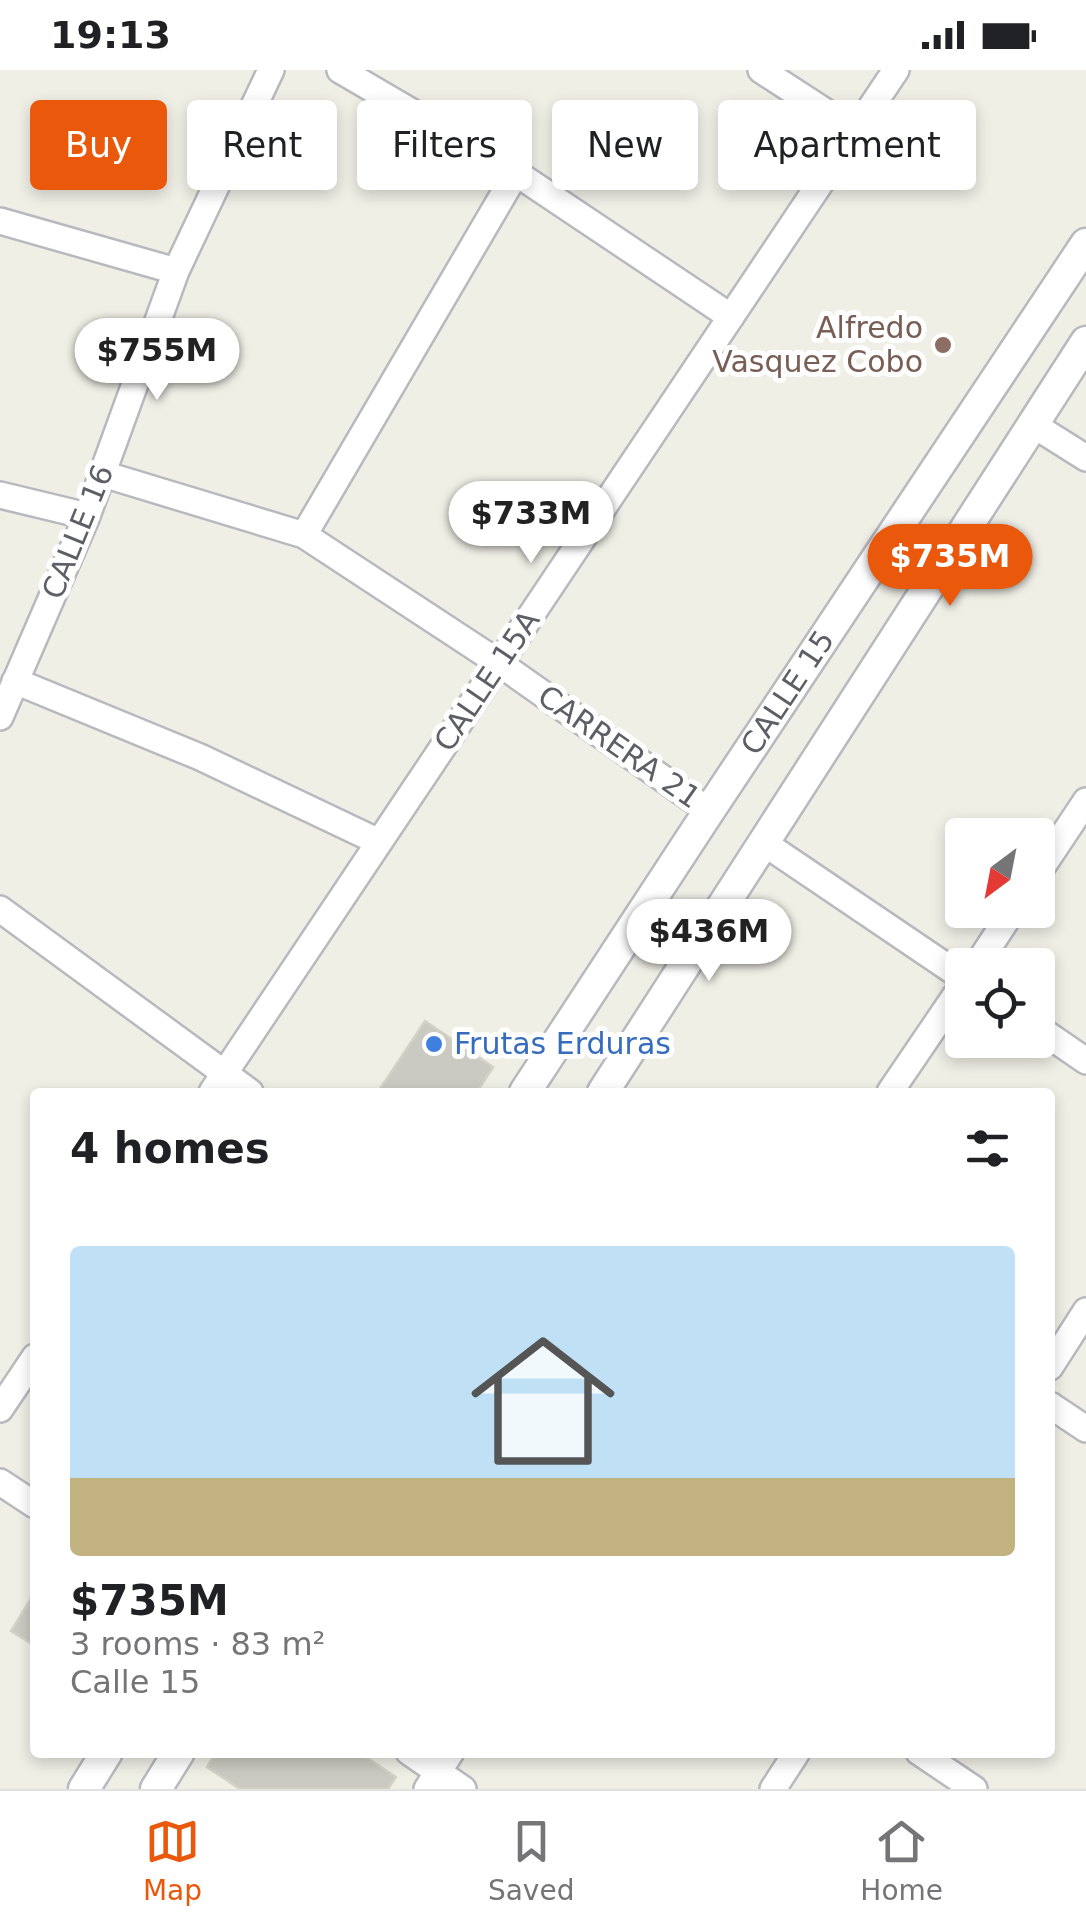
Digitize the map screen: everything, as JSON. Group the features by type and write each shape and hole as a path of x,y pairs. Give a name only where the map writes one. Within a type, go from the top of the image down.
{"street":[{"name":"CALLE 16","path":"0,716 87,516 176,272 271,70"},
{"path":"340,70 391,100"},
{"path":"760,70 806,100"},
{"name":"CALLE 15A","path":"876,100 896,70"},
{"path":"532,184 731,317"},
{"path":"304,535 506,190"},
{"name":"CALLE 15A","path":"218,1083 816,190"},
{"path":"0,221 176,272"},
{"name":"CALLE 15","path":"528,1088 1086,244"},
{"name":"CALLE 15","path":"607,1088 1086,342"},
{"path":"1032,424 1086,458"},
{"name":"CARRERA 21","path":"102,474 304,535 500,663 708,811"},
{"path":"0,495 87,516"},
{"path":"15,681 200,757 380,842"},
{"path":"1055,848 1086,800"},
{"path":"764,843 945,965"},
{"path":"0,909 218,1083"},
{"path":"893,1088 945,1011"},
{"path":"1055,1040 1086,1061"},
{"path":"1055,1359 1086,1311"},
{"path":"0,1409 30,1364"},
{"path":"1055,1408 1086,1429"},
{"path":"0,1482 30,1502"},
{"path":"84,1789 103,1758"},
{"path":"156,1789 175,1758"},
{"path":"773,1789 793,1758"},
{"path":"928,1758 974,1789"},
{"path":"439,1771 463,1789"}],"building":[{"name":"Frutas Erduras","path":"425,1021 493,1067 480,1088 381,1088"},
{"path":"30,1600 30,1643 11,1631"},
{"path":"212,1758 367,1758 396,1777 388,1789 240,1789 207,1767"}],"place":[{"name":"Alfredo Vasquez Cobo","path":"943,345"},
{"name":"Frutas Erduras","path":"434,1044"}]}
